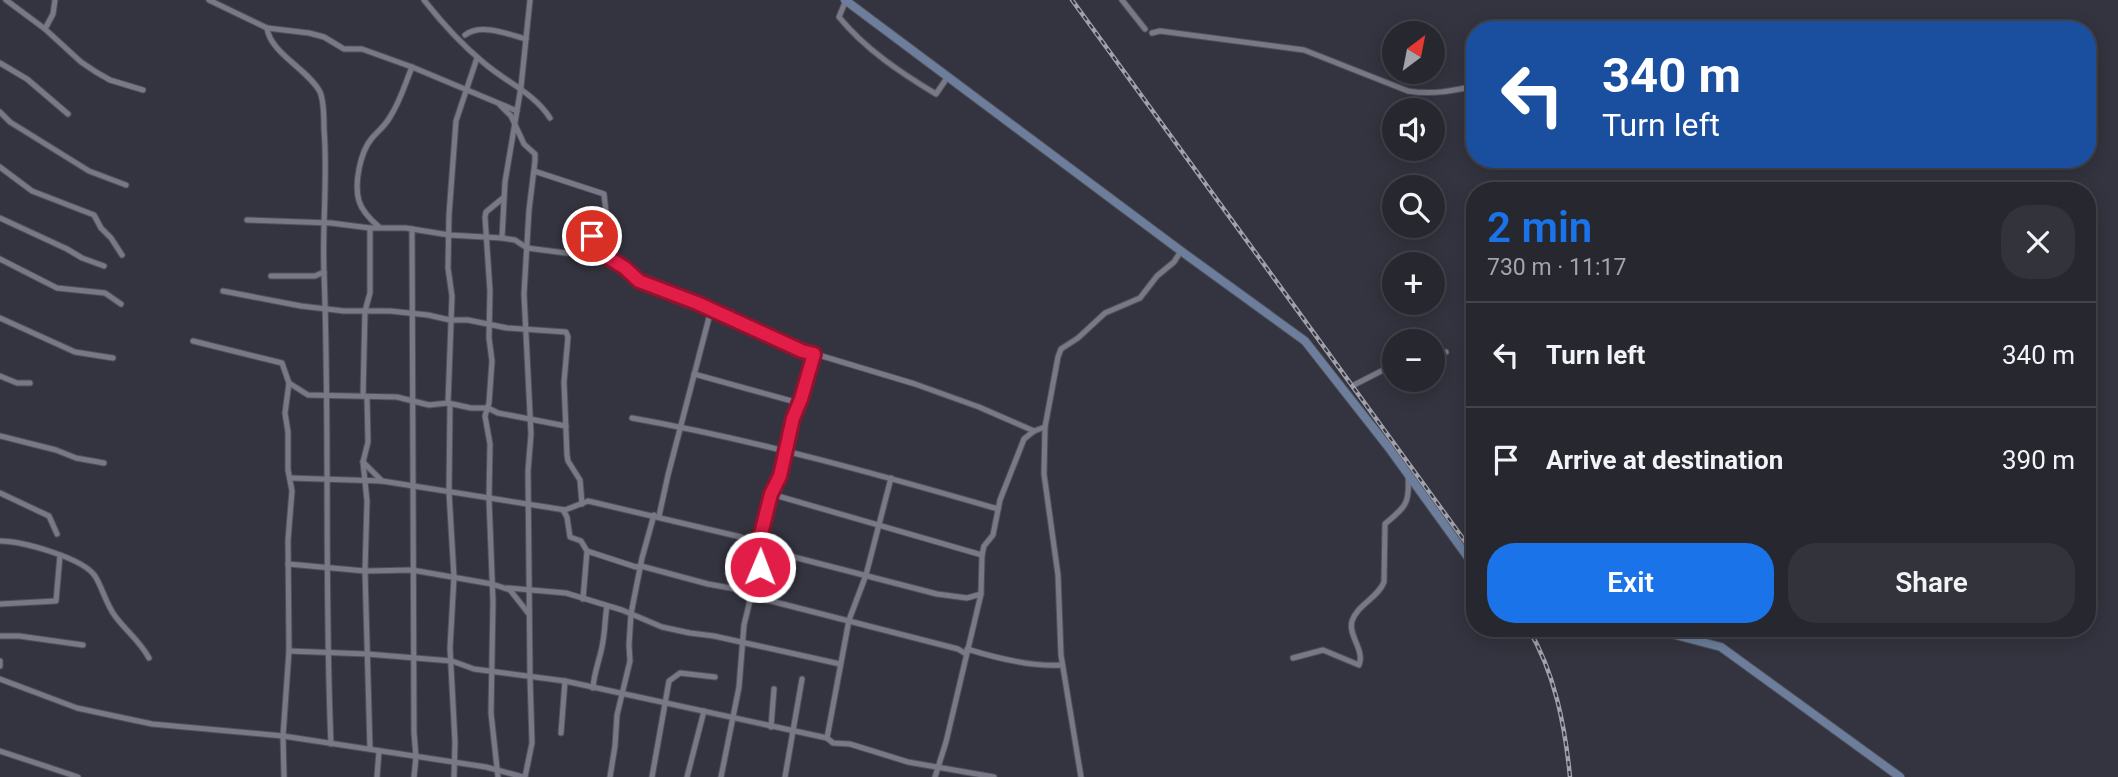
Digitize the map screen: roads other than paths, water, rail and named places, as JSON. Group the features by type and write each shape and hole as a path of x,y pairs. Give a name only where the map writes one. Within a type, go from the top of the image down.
{"street":[{"path":"6,0 96,72 110,80 143,90"},
{"path":"45,29 53,14 55,0"},
{"path":"209,0 267,28 310,33 344,48 362,49 517,111"},
{"path":"424,0 455,37 493,71 521,87 550,118"},
{"path":"502,238 503,198 521,87 530,0"},
{"path":"947,78 936,94 899,71 849,30 839,17 846,0 947,78 1305,341 1466,555"},
{"path":"1122,0 1145,29"},
{"path":"267,28 275,47 295,63 320,92 324,129 331,744"},
{"path":"466,35 472,30 482,29 526,39"},
{"path":"1152,33 1160,31 1304,50 1408,91 1426,94 1466,87"},
{"path":"454,777 454,577 449,492 452,296 448,268 449,235 456,121 478,58"},
{"path":"0,62 27,79 68,114"},
{"path":"381,228 360,205 359,167 363,152 397,105 412,67"},
{"path":"0,679 77,708 152,724 283,736 370,748 524,777 532,743 528,505 531,434 524,294 535,154 524,144 511,116 500,105"},
{"path":"0,112 10,122 89,171 126,185"},
{"path":"0,167 32,191 94,215 122,255"},
{"path":"534,171 604,194 606,212 597,216 590,227 596,250"},
{"path":"498,774 491,713 490,444 485,416 492,361 485,237 486,212 503,198"},
{"path":"0,218 89,262 104,266"},
{"path":"247,220 412,229 449,235 502,238 515,240 527,248 565,253 596,250 625,268 639,281 802,351 936,391 1034,430"},
{"path":"370,228 370,293 365,312 368,442 363,462 367,501 365,570 370,748"},
{"path":"412,229 414,777"},
{"path":"1081,777 1062,666 1058,575 1044,474 1045,427 1058,357 1061,349 1078,338 1105,313 1140,298 1181,251"},
{"path":"0,258 57,288 105,293 121,303"},
{"path":"271,276 315,276 324,272"},
{"path":"223,291 301,306 365,312 379,310 468,320 538,332 554,330 568,334 564,382 568,461 580,480 582,504"},
{"path":"610,777 621,694 631,661 631,614 641,565 657,516 711,310"},
{"path":"0,318 75,352 113,358"},
{"path":"193,341 282,363 289,383 285,413 292,491 288,564 289,651 283,736 284,777"},
{"path":"720,777 739,687 744,625 760,567 758,546 771,494 777,485 793,418 814,354"},
{"path":"1354,385 1382,371"},
{"path":"694,374 799,403"},
{"path":"0,376 17,383 30,383"},
{"path":"289,383 308,394 397,397 413,402 488,408 498,413 566,426"},
{"path":"632,418 681,427 891,478 998,509"},
{"path":"935,777 981,594 984,546 993,536 998,509 1024,439 1034,430 1045,427"},
{"path":"0,436 56,450 76,458 104,463"},
{"path":"363,462 382,481"},
{"path":"1293,658 1323,650 1359,664 1360,653 1351,626 1354,616 1381,590 1384,582 1385,524 1404,508 1408,499 1408,475"},
{"path":"290,478 382,481 563,510 588,501 741,537 758,546 954,597 967,598 981,594"},
{"path":"827,738 849,620 866,575 891,478"},
{"path":"0,494 49,516 57,534"},
{"path":"771,494 982,555"},
{"path":"563,510 567,517 570,537 581,541 587,551 583,599"},
{"path":"0,541 28,544 86,565 95,576 110,609 141,643 149,658"},
{"path":"587,551 636,568 641,565 708,584 752,592 767,600 967,652 1043,666 1062,666"},
{"path":"0,604 57,601 60,555"},
{"path":"288,564 365,570 412,570 507,588 566,593 662,627 840,664"},
{"path":"507,588 530,616"},
{"path":"593,688 607,606"},
{"path":"0,636 83,645"},
{"path":"1683,637 1721,647 1900,777"},
{"path":"289,651 452,661 492,672 565,681 827,738 833,743 850,744 908,762 995,777"},
{"path":"652,777 668,683 676,674 715,677"},
{"path":"785,777 795,732 802,679"},
{"path":"561,733 565,681"},
{"path":"771,727 775,689"},
{"path":"687,777 704,711"},
{"path":"0,751 78,777"},
{"path":"377,777 379,751"},
{"path":"53,777 55,769"}],"railway":[{"path":"1072,0 1466,543"},
{"path":"1533,637 1552,681 1570,777"}]}
